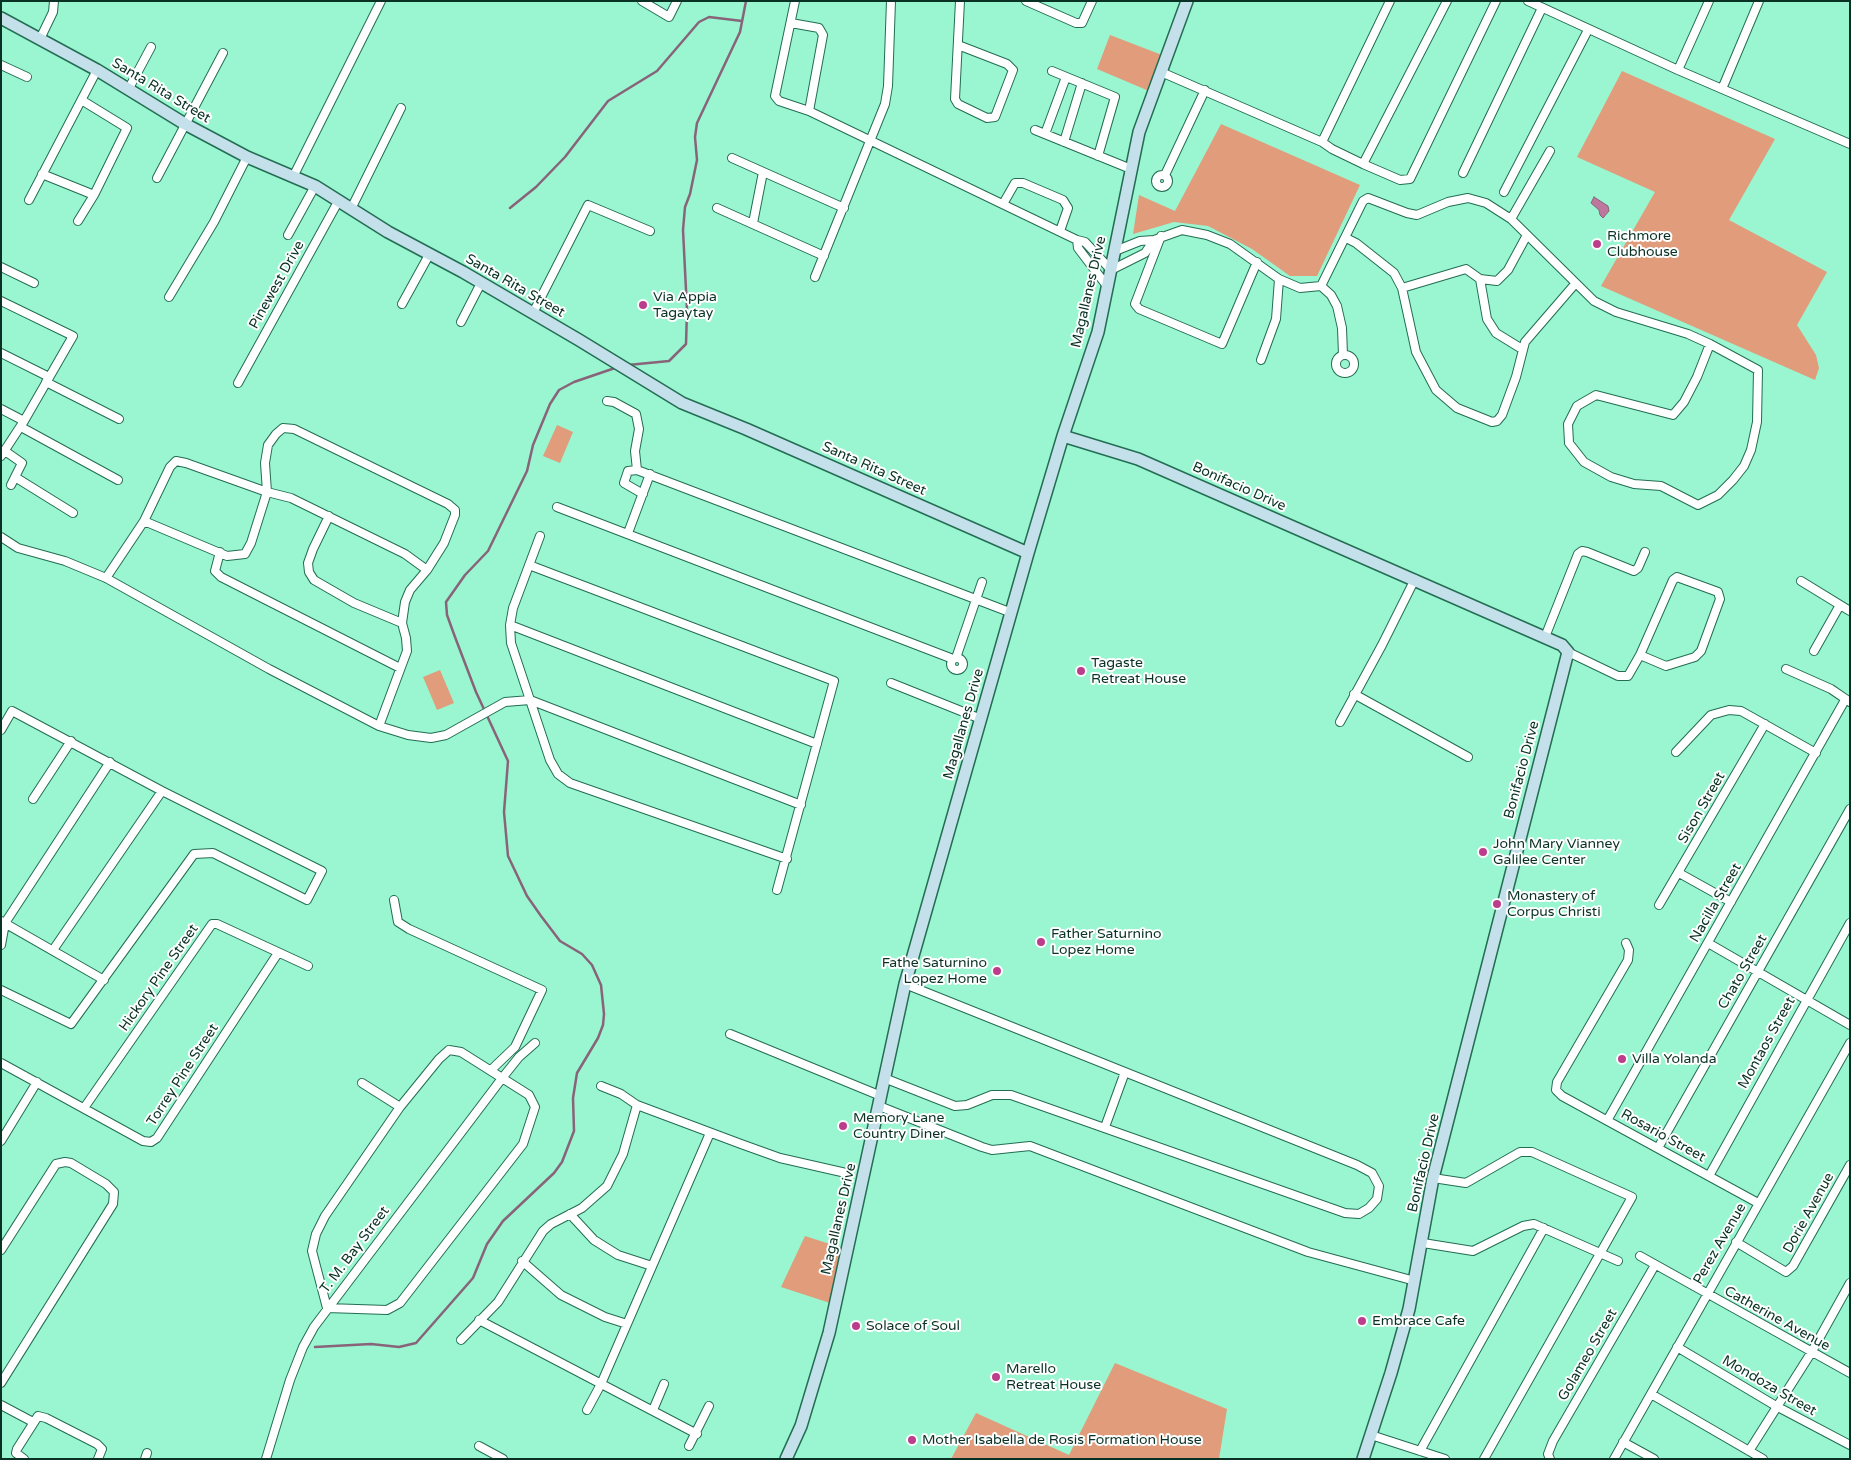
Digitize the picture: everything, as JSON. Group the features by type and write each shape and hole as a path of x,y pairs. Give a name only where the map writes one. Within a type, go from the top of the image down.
{"street":[{"path":"40,38 53,12 54,1"},
{"path":"293,177 381,1"},
{"path":"642,1 669,17 677,1"},
{"path":"795,1 775,96 779,101 809,111 1077,240 1086,242 1111,270 1144,253 1158,238"},
{"path":"815,277 885,104 888,86 891,1"},
{"path":"958,45 1007,64 1013,70 995,118 987,118 958,104 955,99 960,1"},
{"path":"1026,1 1076,23 1082,23 1092,1"},
{"name":"Magallanes Drive","path":"786,1459 801,1426 830,1333 855,1175 880,1101 905,984 1028,553 1063,436 1098,332 1139,132 1187,1"},
{"path":"1322,142 1390,1"},
{"path":"1363,164 1447,1"},
{"path":"1161,72 1322,142 1332,149 1400,180 1410,179 1496,1"},
{"path":"1528,1 1678,70 1850,144"},
{"path":"1678,70 1709,1"},
{"path":"1722,89 1759,1"},
{"path":"1463,174 1542,8"},
{"name":"Santa Rita Street","path":"1,18 97,70 185,124 247,157 315,186 352,207 388,232 533,313 682,403 746,429 1028,553"},
{"path":"791,23 819,28 823,35 809,111"},
{"path":"1504,192 1588,30"},
{"path":"128,90 151,47"},
{"path":"157,178 223,54"},
{"path":"1,65 27,77"},
{"path":"29,200 83,101 97,70"},
{"path":"1052,71 1115,97 1098,156"},
{"path":"1045,134 1066,77"},
{"path":"1064,142 1082,83"},
{"path":"1166,175 1205,90"},
{"path":"78,221 94,195 127,128 83,101"},
{"path":"352,207 401,108"},
{"path":"1035,130 1131,169"},
{"path":"1511,219 1550,150"},
{"path":"170,297 214,222 247,157"},
{"path":"732,158 844,208"},
{"path":"753,223 763,172"},
{"path":"42,174 94,195"},
{"path":"1003,204 1015,183 1024,183 1063,200 1068,208 1060,231"},
{"path":"288,235 315,186"},
{"path":"1321,286 1363,202 1368,198 1407,213 1417,214 1448,202 1468,198 1486,203 1511,219 1587,296 1608,309 1671,328 1710,344 1758,370 1755,438 1744,466 1718,495 1698,505 1661,486 1634,484 1611,476 1578,456 1569,443 1568,424 1577,406 1596,395 1673,414 1684,402 1697,377 1710,344"},
{"name":"Pinewest Drive","path":"238,383 339,200"},
{"path":"533,313 588,205 650,230"},
{"path":"717,208 824,256"},
{"path":"1115,251 1140,241 1158,238 1182,230 1230,244 1279,279 1300,288 1321,286 1331,295 1337,306 1342,328 1342,355"},
{"path":"1402,288 1466,269 1480,279 1497,281 1504,276 1527,235"},
{"path":"1158,238 1135,304 1139,309 1222,344 1257,262"},
{"path":"1346,238 1356,243 1394,273 1402,288 1416,352 1424,371 1436,390 1457,408 1489,421 1499,419 1516,377 1524,342 1575,284"},
{"path":"1077,240 1078,248 1107,286"},
{"path":"402,304 429,255"},
{"path":"1,267 34,283"},
{"path":"1260,360 1276,319 1279,279"},
{"path":"1480,279 1487,319 1496,333 1522,349"},
{"path":"461,322 481,283"},
{"path":"1,301 73,336 3,454 22,463 13,481 73,513"},
{"path":"1,353 119,419"},
{"path":"607,401 636,414 639,429 635,451 637,470"},
{"path":"1,409 22,424 118,480"},
{"path":"144,521 227,556 244,554 251,543 267,492 265,463 268,445 283,428 294,429 448,504 455,510 455,515 444,543 427,570 410,590 402,623 407,651 379,726"},
{"name":"Bonifacio Drive","path":"1063,436 1138,459 1545,637 1562,645 1568,652 1433,1178 1423,1242 1391,1373 1363,1459"},
{"path":"106,578 144,521 170,467 176,461 186,462 267,492 291,498 405,554 427,570"},
{"path":"643,494 630,489 624,483 628,471 637,470 650,474 1012,613"},
{"path":"628,533 650,474"},
{"path":"557,507 954,659 982,582"},
{"path":"329,516 308,563 309,572 314,580 354,603 402,623"},
{"path":"540,536 513,608 510,625 512,643 530,700 550,760 558,774 570,783 787,859"},
{"path":"1,537 18,548 65,561 106,578 269,669 379,726 408,735 431,738 446,735 505,702 530,700 801,805"},
{"path":"1545,637 1578,554 1582,551 1587,552 1634,571 1638,568 1645,552"},
{"path":"220,552 215,571 221,578 400,668"},
{"path":"529,565 834,681 778,890"},
{"path":"1568,652 1618,676 1628,676 1640,655 1673,580 1677,577 1718,592 1720,599 1701,651 1695,657 1666,666 1640,655"},
{"path":"1340,722 1415,580"},
{"path":"1800,582 1850,611"},
{"path":"1814,651 1840,605"},
{"path":"510,625 817,744"},
{"path":"1786,669 1818,682 1847,701"},
{"path":"891,683 981,719"},
{"path":"1354,694 1468,757"},
{"name":"Nacilla Street","path":"1608,1119 1847,701"},
{"path":"1,730 12,711 162,791 322,871 308,900 213,853 194,854 71,1024 1,990"},
{"path":"1676,752 1717,712 1741,711 1816,753"},
{"name":"Sison Street","path":"1659,905 1765,724"},
{"path":"33,799 71,741"},
{"path":"1,945 3,922 110,762"},
{"path":"53,950 162,791"},
{"name":"Chato Street","path":"1658,1148 1850,809"},
{"path":"1679,873 1731,902"},
{"path":"394,900 398,922 409,930 542,990 515,1047 491,1070"},
{"path":"3,922 104,980"},
{"name":"Montaos Street","path":"1708,1176 1850,923"},
{"name":"Hickory Pine Street","path":"84,1108 212,924 218,924 308,966"},
{"name":"Rosario Street","path":"1626,943 1629,950 1628,960 1557,1082 1556,1090 1562,1096 1608,1119 1758,1203"},
{"path":"1708,943 1850,1024"},
{"name":"Torrey Pine Street","path":"1,1063 143,1141 154,1141 278,953"},
{"path":"884,1078 956,1106 967,1105 992,1095 1011,1095 1345,1213 1359,1214 1369,1208 1377,1199 1379,1186 1372,1172 1357,1165 905,984"},
{"path":"730,1034 982,1147 992,1150 1030,1146 1308,1252 1414,1281"},
{"name":"T. M. Bay Street","path":"266,1459 290,1380 303,1347 327,1308 503,1077 519,1058 536,1043"},
{"name":"Perez Avenue","path":"1614,1459 1850,1043"},
{"path":"449,1050 461,1052 491,1070 529,1095 535,1107 526,1136 517,1152 400,1303 387,1310 327,1308 312,1251 316,1234 325,1216 400,1107 439,1059 449,1050"},
{"path":"1105,1127 1126,1072"},
{"path":"1,1141 37,1082"},
{"path":"362,1083 400,1107"},
{"path":"601,1086 621,1094 637,1105 780,1158 855,1175"},
{"path":"461,1340 498,1302 522,1261 543,1232 551,1224 596,1198 607,1186 623,1154 637,1105"},
{"path":"587,1410 601,1384 710,1133"},
{"path":"1433,1178 1466,1183 1520,1152 1532,1152 1632,1197 1484,1459"},
{"path":"1,1250 56,1164 71,1163 106,1184 114,1192 113,1204 1,1383"},
{"name":"Dorie Avenue","path":"1736,1242 1786,1272 1793,1266 1850,1165"},
{"path":"570,1214 594,1240 618,1255 652,1266"},
{"path":"1423,1242 1473,1251 1523,1226 1534,1224 1618,1261"},
{"path":"1420,1451 1544,1228"},
{"name":"Catherine Avenue","path":"1640,1256 1811,1353 1850,1373"},
{"path":"522,1261 561,1295 598,1314 627,1324"},
{"name":"Golameo Street","path":"1550,1459 1548,1454 1552,1441 1655,1265"},
{"path":"1749,1451 1811,1353 1850,1282"},
{"path":"479,1320 696,1434"},
{"name":"Mondoza Street","path":"1677,1347 1776,1406 1850,1445"},
{"path":"653,1410 664,1384"},
{"path":"1651,1394 1763,1459"},
{"path":"1,1405 33,1422"},
{"path":"689,1446 709,1406"},
{"path":"24,1459 16,1453 17,1449 38,1416 46,1418 97,1444 102,1449 98,1459"},
{"path":"1371,1435 1445,1459"},
{"path":"1623,1442 1654,1459"},
{"path":"479,1446 503,1459"}],"shaded area":[{"path":"1110,35 1162,55 1149,91 1097,69"},
{"path":"1622,71 1775,139 1729,220 1827,272 1797,325 1816,355 1819,368 1815,380 1601,286 1655,192 1577,157"},
{"path":"1221,124 1360,185 1317,276 1290,276 1252,249 1208,226 1174,222 1133,234 1139,195 1175,211"},
{"path":"1594,197 1608,206 1609,211 1603,218 1599,210 1591,203"},
{"path":"557,425 573,432 560,463 543,456"},
{"path":"440,670 454,703 437,710 423,677"},
{"path":"805,1236 842,1248 830,1303 781,1287"},
{"path":"1115,1363 1227,1409 1219,1459 951,1459 976,1413 1069,1455"}],"waterway":[{"path":"628,365 669,361 686,344 687,310 683,230 685,207 690,194 697,160 695,137 697,123 740,32 746,1"},
{"path":"510,208 536,187 565,157 608,101 657,71 699,22 709,17 742,21"},
{"path":"315,1347 371,1344 399,1347 416,1343 473,1278 487,1244 503,1221 554,1173 562,1162 574,1131 573,1098 577,1073 598,1038 603,1025 604,1014 601,985 592,965 582,954 560,941 541,916 527,896 508,856 504,812 508,761 476,692 447,615 446,602 465,575 488,551 527,471 533,445 550,404 559,390 574,382 615,368"}],"place":[{"name":"Richmore Clubhouse","path":"1597,244"},
{"name":"Via Appia Tagaytay","path":"643,305"},
{"name":"Tagaste Retreat House","path":"1081,671"},
{"name":"John Mary Vianney Galilee Center","path":"1483,852"},
{"name":"Monastery of Corpus Christi","path":"1497,904"},
{"name":"Father Saturnino Lopez Home","path":"1041,942"},
{"name":"Fathe Saturnino Lopez Home","path":"997,971"},
{"name":"Villa Yolanda","path":"1622,1059"},
{"name":"Memory Lane Country Diner","path":"843,1126"},
{"name":"Embrace Cafe","path":"1362,1321"},
{"name":"Solace of Soul","path":"856,1326"},
{"name":"Marello Retreat House","path":"996,1377"},
{"name":"Mother Isabella de Rosis Formation House","path":"912,1440"}]}
